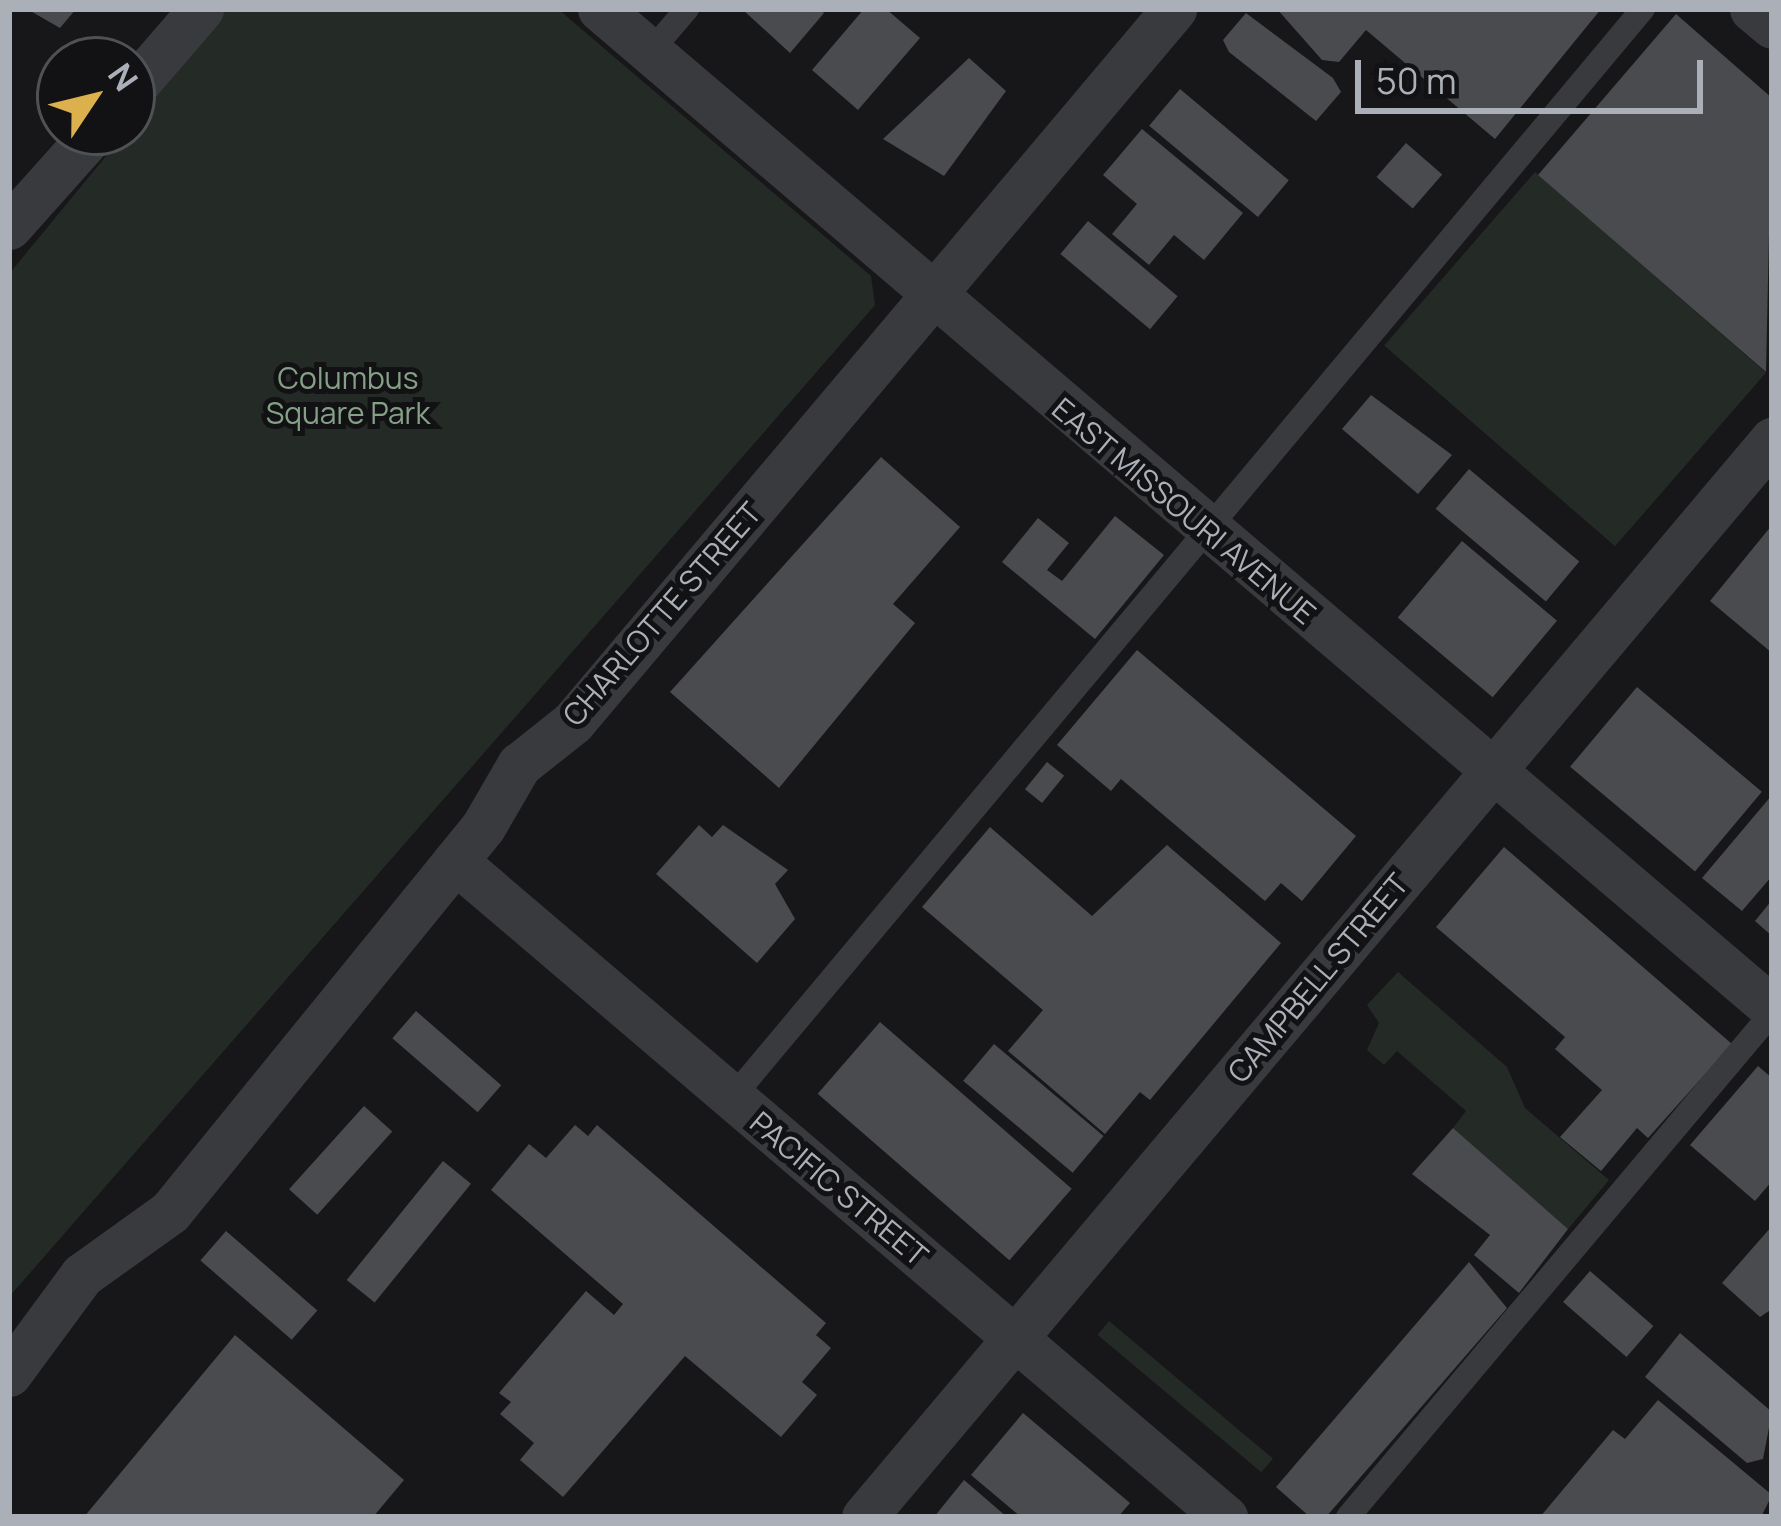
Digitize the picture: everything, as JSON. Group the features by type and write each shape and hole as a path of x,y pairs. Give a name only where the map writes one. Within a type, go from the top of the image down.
{"street":[{"path":"156,61 201,9"},
{"name":"EAST MISSOURI AVENUE","path":"600,9 1772,1011"},
{"name":"CHARLOTTE STREET","path":"9,1374 82,1275 170,1212 454,861 519,765 573,722 1174,9"},
{"path":"1752,9 1772,26"},
{"path":"9,227 73,156"},
{"name":"CAMPBELL STREET","path":"864,1517 1772,440"},
{"name":"PACIFIC STREET","path":"454,861 1225,1517"}],"lane":[{"path":"650,52 687,9"},
{"path":"732,1098 1643,9"},
{"path":"1348,1517 1772,1011"}],"green space":[{"name":"Columbus Square Park","path":"227,9 558,9 871,276 875,305 9,1297 9,274 106,156 156,156 156,95"},
{"path":"1535,172 1766,373 1615,546 1384,346"},
{"path":"1398,972 1507,1067 1525,1108 1609,1180 1568,1229 1453,1128 1466,1111 1397,1051 1384,1065 1367,1050 1379,1023 1367,1005"},
{"path":"1109,1321 1273,1459 1261,1472 1097,1335"}],"building":[{"path":"27,9 76,9 60,28"},
{"path":"742,9 819,9 824,13 790,53"},
{"path":"864,9 886,9 920,38 858,110 812,70"},
{"path":"1277,9 1601,9 1495,139 1366,30 1339,62 1322,60"},
{"path":"1246,13 1333,78 1341,92 1316,121 1229,52 1223,40"},
{"path":"1676,14 1772,98 1766,372 1538,175"},
{"path":"969,58 1006,91 944,176 883,139"},
{"path":"1180,89 1289,180 1258,217 1149,126"},
{"path":"1142,129 1243,213 1204,260 1174,235 1149,265 1112,234 1137,204 1103,175"},
{"path":"1406,143 1442,174 1413,208 1376,177"},
{"path":"1088,221 1178,296 1150,329 1060,254"},
{"path":"1371,395 1452,455 1418,494 1342,429"},
{"path":"881,457 960,527 893,604 915,623 779,788 670,692"},
{"path":"1469,469 1579,562 1546,601 1436,509"},
{"path":"1115,516 1164,555 1095,639 1002,562 1038,518 1069,543 1047,570 1062,581"},
{"path":"1772,525 1772,653 1710,601"},
{"path":"1462,541 1557,621 1493,697 1398,618"},
{"path":"1137,650 1356,836 1302,901 1281,883 1265,901 1121,779 1111,791 1057,745"},
{"path":"1637,687 1762,792 1695,871 1570,767"},
{"path":"1047,762 1064,776 1042,803 1025,789"},
{"path":"1772,795 1772,876 1742,911 1702,878"},
{"path":"699,825 712,837 723,825 788,870 775,884 795,919 757,963 656,874"},
{"path":"990,827 1092,916 1167,845 1281,943 1150,1100 1140,1092 1105,1134 1008,1051 1043,1010 922,907"},
{"path":"1504,847 1732,1044 1648,1138 1637,1128 1601,1171 1560,1137 1602,1090 1555,1049 1565,1037 1436,927"},
{"path":"1772,900 1772,936 1755,921"},
{"path":"416,1011 501,1085 478,1112 392,1038"},
{"path":"880,1022 1072,1189 1009,1260 818,1094"},
{"path":"994,1044 1104,1136 1073,1173 963,1081"},
{"path":"1758,1066 1772,1078 1772,1181 1755,1201 1690,1145"},
{"path":"364,1106 392,1131 317,1215 289,1189"},
{"path":"575,1125 588,1136 597,1125 826,1323 816,1335 831,1348 802,1382 817,1395 781,1437 685,1356 563,1497 520,1460 534,1443 500,1414 511,1402 499,1393 586,1291 614,1315 623,1304 491,1190 529,1144 546,1158"},
{"path":"1453,1128 1568,1229 1519,1293 1474,1255 1490,1235 1412,1174"},
{"path":"443,1161 471,1184 375,1303 347,1280"},
{"path":"1772,1226 1772,1309 1760,1317 1722,1283"},
{"path":"226,1231 317,1310 292,1340 200,1260"},
{"path":"1469,1262 1507,1308 1326,1517 1310,1517 1276,1487"},
{"path":"1590,1271 1653,1326 1626,1357 1563,1302"},
{"path":"1680,1333 1772,1412 1763,1459 1747,1463 1645,1377"},
{"path":"235,1335 404,1480 373,1517 84,1517"},
{"path":"1658,1400 1772,1495 1761,1517 1540,1517 1613,1430 1625,1439"},
{"path":"1023,1413 1130,1503 1118,1517 1021,1517 971,1475"},
{"path":"964,1480 1007,1517 934,1517"}]}
